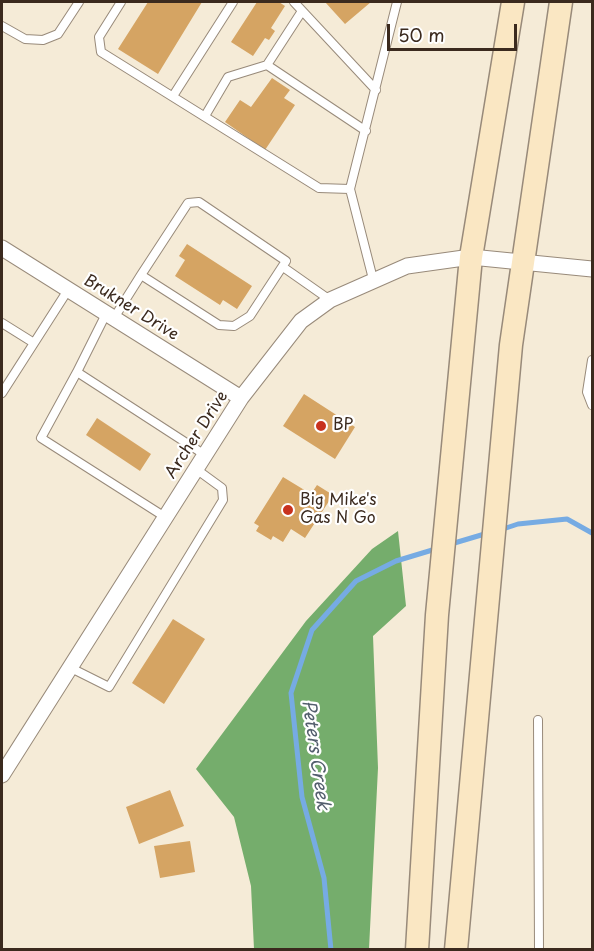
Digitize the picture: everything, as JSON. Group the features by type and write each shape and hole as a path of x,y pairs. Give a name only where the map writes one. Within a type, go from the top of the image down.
{"main road":[{"path":"417,950 437,615 471,257 513,2"},
{"path":"456,950 511,345 525,262 534,179 561,2"}],"street":[{"name":"Brukner Drive","path":"2,248 241,398"},
{"name":"Archer Drive","path":"2,775 241,398 300,321 330,300 373,279 407,266 471,257 592,269"}],"lane":[{"path":"2,26 25,39 43,40 58,34 79,2"},
{"path":"121,2 99,38 101,52 319,188 350,189"},
{"path":"173,96 233,2"},
{"path":"294,2 376,90"},
{"path":"373,279 350,189 397,2"},
{"path":"205,116 228,77 267,65 302,10"},
{"path":"267,65 366,131"},
{"path":"141,275 219,325 234,326 250,316 286,261 199,202 188,203 141,275 110,316 76,372 41,438 165,518"},
{"path":"283,267 330,300"},
{"path":"2,393 68,290"},
{"path":"2,323 34,343"},
{"path":"592,360 587,392 592,405"},
{"path":"76,372 205,455"},
{"path":"69,667 109,687 223,500 222,488 196,469"},
{"path":"538,720 540,950"}],"green space":[{"path":"398,531 406,606 373,636 378,768 369,949 254,949 251,886 234,817 196,769 306,621 372,549"}],"building":[{"path":"148,2 202,2 158,74 118,49"},
{"path":"257,2 279,2 285,6 271,28 275,31 269,40 265,38 253,56 231,42"},
{"path":"325,2 371,2 345,24"},
{"path":"272,78 290,90 284,98 295,105 265,150 225,122 240,100 251,107"},
{"path":"187,244 252,286 237,309 223,300 220,305 175,276 185,260 179,256"},
{"path":"304,394 355,427 335,459 283,426"},
{"path":"97,418 151,454 140,471 86,435"},
{"path":"283,477 311,494 317,485 333,495 305,538 291,529 283,542 273,536 271,540 256,531 259,526 254,523"},
{"path":"173,619 205,639 164,704 132,683"},
{"path":"170,790 184,826 139,844 126,807"},
{"path":"190,841 195,872 160,878 154,846"}],"waterway":[{"name":"Peters Creek","path":"500,530 518,524 567,519 592,533"},
{"name":"Peters Creek","path":"451,544 488,533"},
{"name":"Peters Creek","path":"331,950 324,878 302,797 291,693 312,630 356,581 396,561 439,548"}],"place":[{"name":"BP","path":"321,426"},
{"name":"Big Mike's Gas N Go","path":"288,510"}]}
